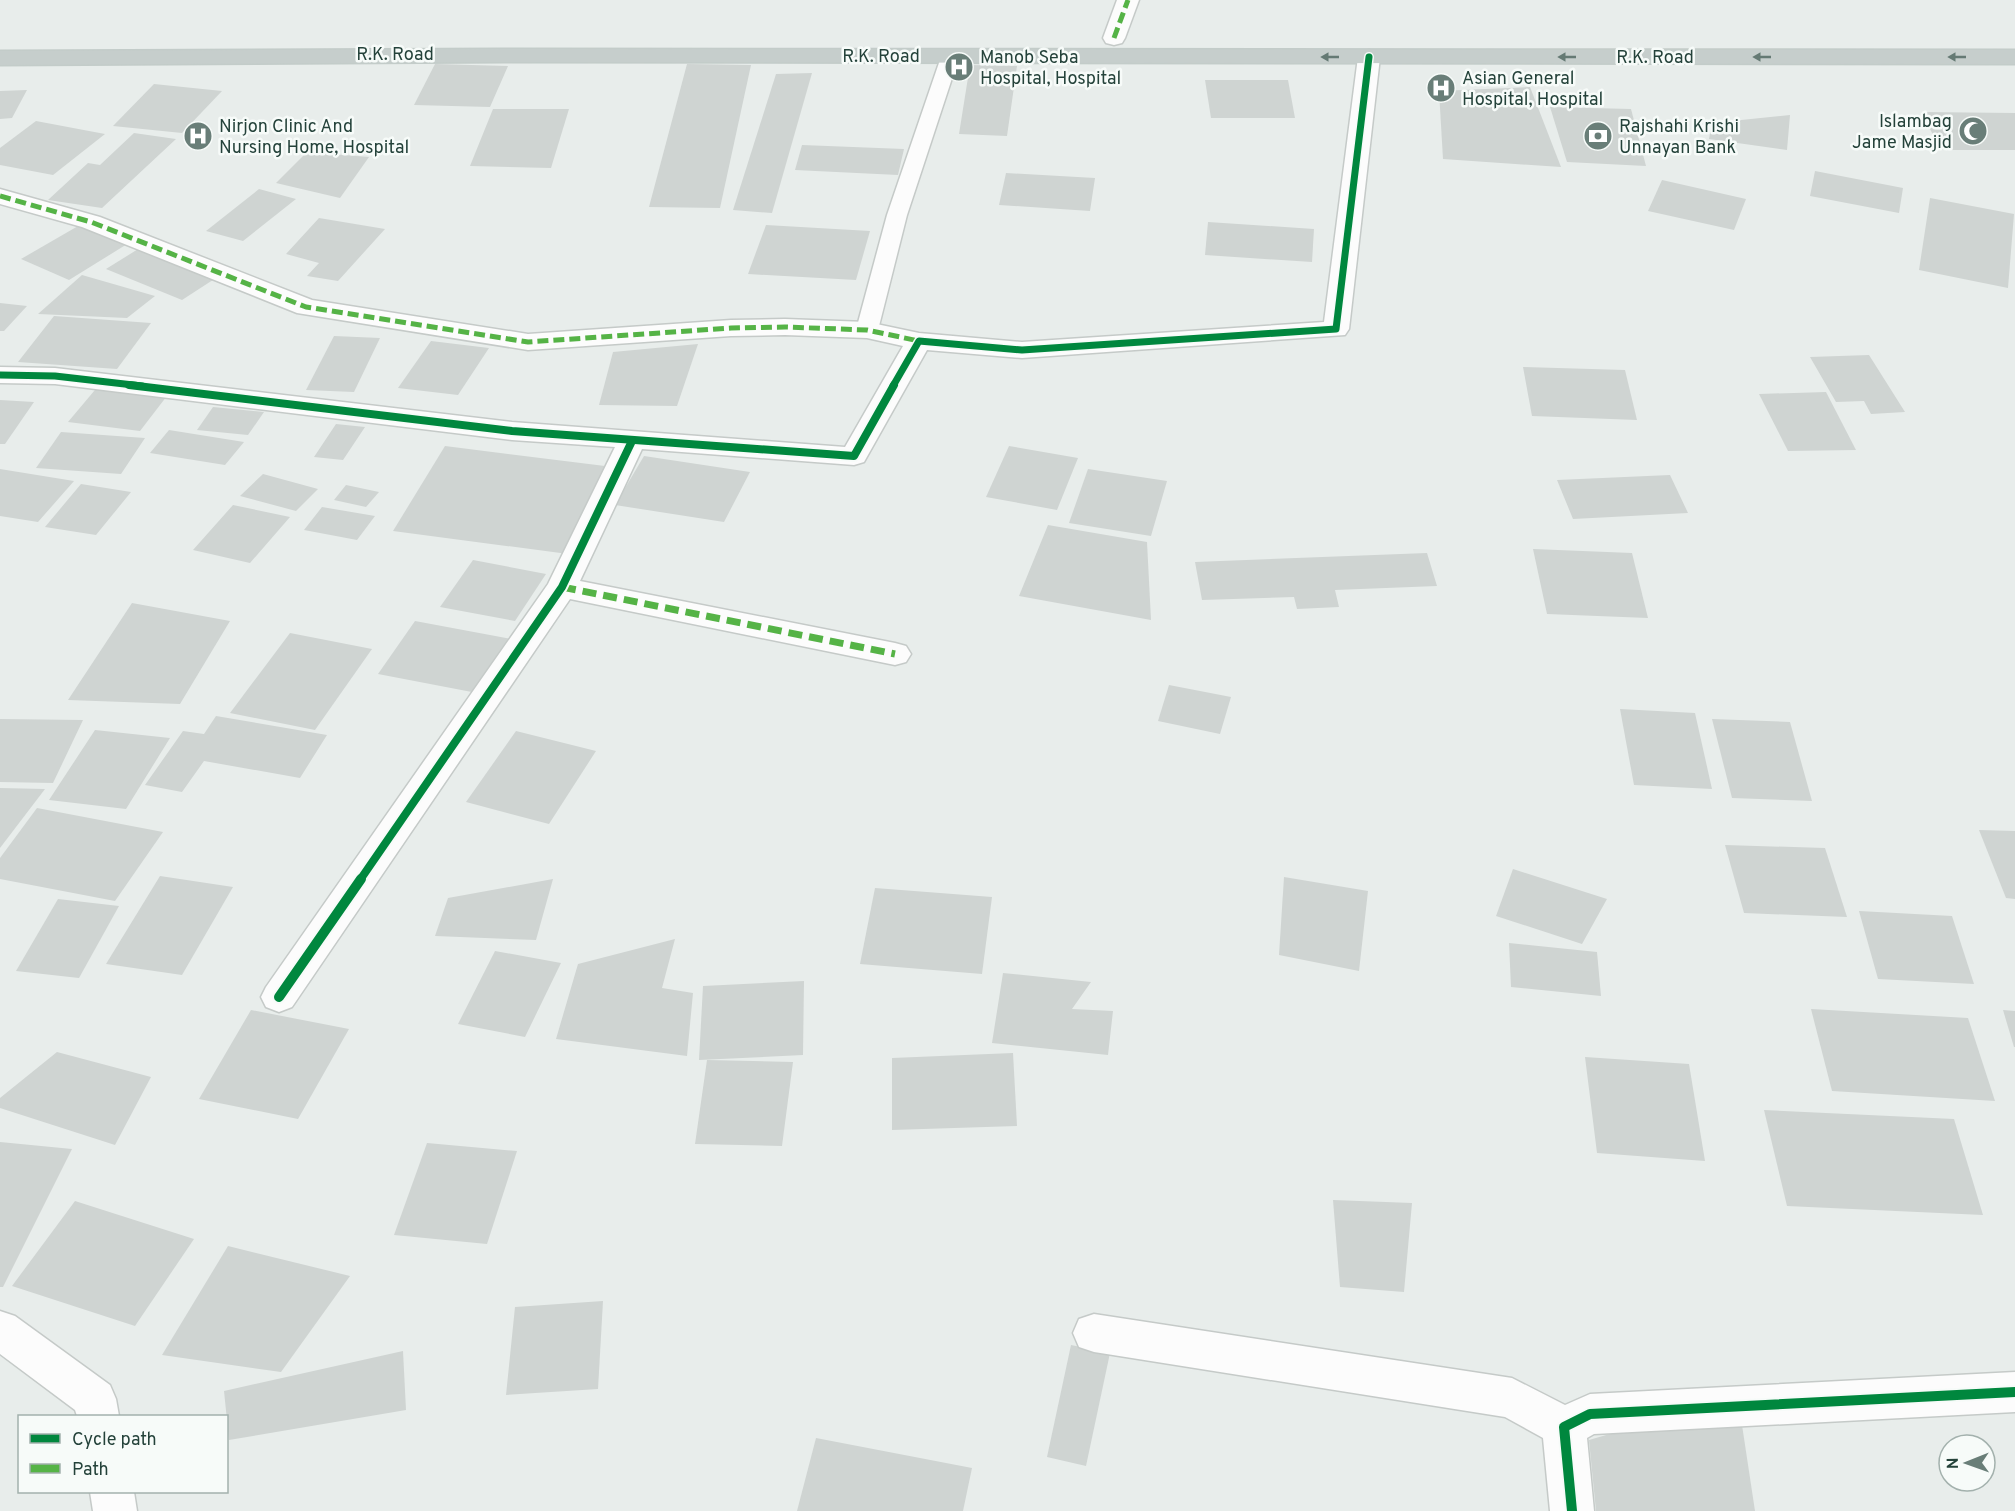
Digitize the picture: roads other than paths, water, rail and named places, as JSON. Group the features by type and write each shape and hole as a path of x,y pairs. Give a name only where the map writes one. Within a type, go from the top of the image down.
{"highway":[{"name":"R.K. Road","path":"0,39 376,35 2015,38"},
{"name":"R.K. Road","path":"0,58 380,54 950,57 2015,57"}],"street":[{"path":"1114,38 1128,0"},
{"path":"0,196 91,222 306,307 516,341 730,328 867,330 919,341 1022,350 1336,328 1369,57"},
{"path":"0,375 54,376 512,431 854,456 919,341"},
{"path":"279,996 562,586 632,441"},
{"path":"562,586 895,654"},
{"path":"0,1330 95,1399 98,1415"},
{"path":"1094,1333 1512,1398 1564,1427"},
{"path":"1564,1427 1590,1414 2015,1392"},
{"path":"1564,1427 1572,1511"},
{"path":"112,1493 115,1511"}],"lane":[{"path":"867,330 897,214 950,57"}],"place":[{"name":"Manob Seba Hospital, Hospital","path":"959,67"},
{"name":"Asian General Hospital, Hospital","path":"1441,88"},
{"name":"Islambag Jame Masjid","path":"1973,131"},
{"name":"Nirjon Clinic And Nursing Home, Hospital","path":"198,136"},
{"name":"Rajshahi Krishi Unnayan Bank","path":"1598,136"}]}
